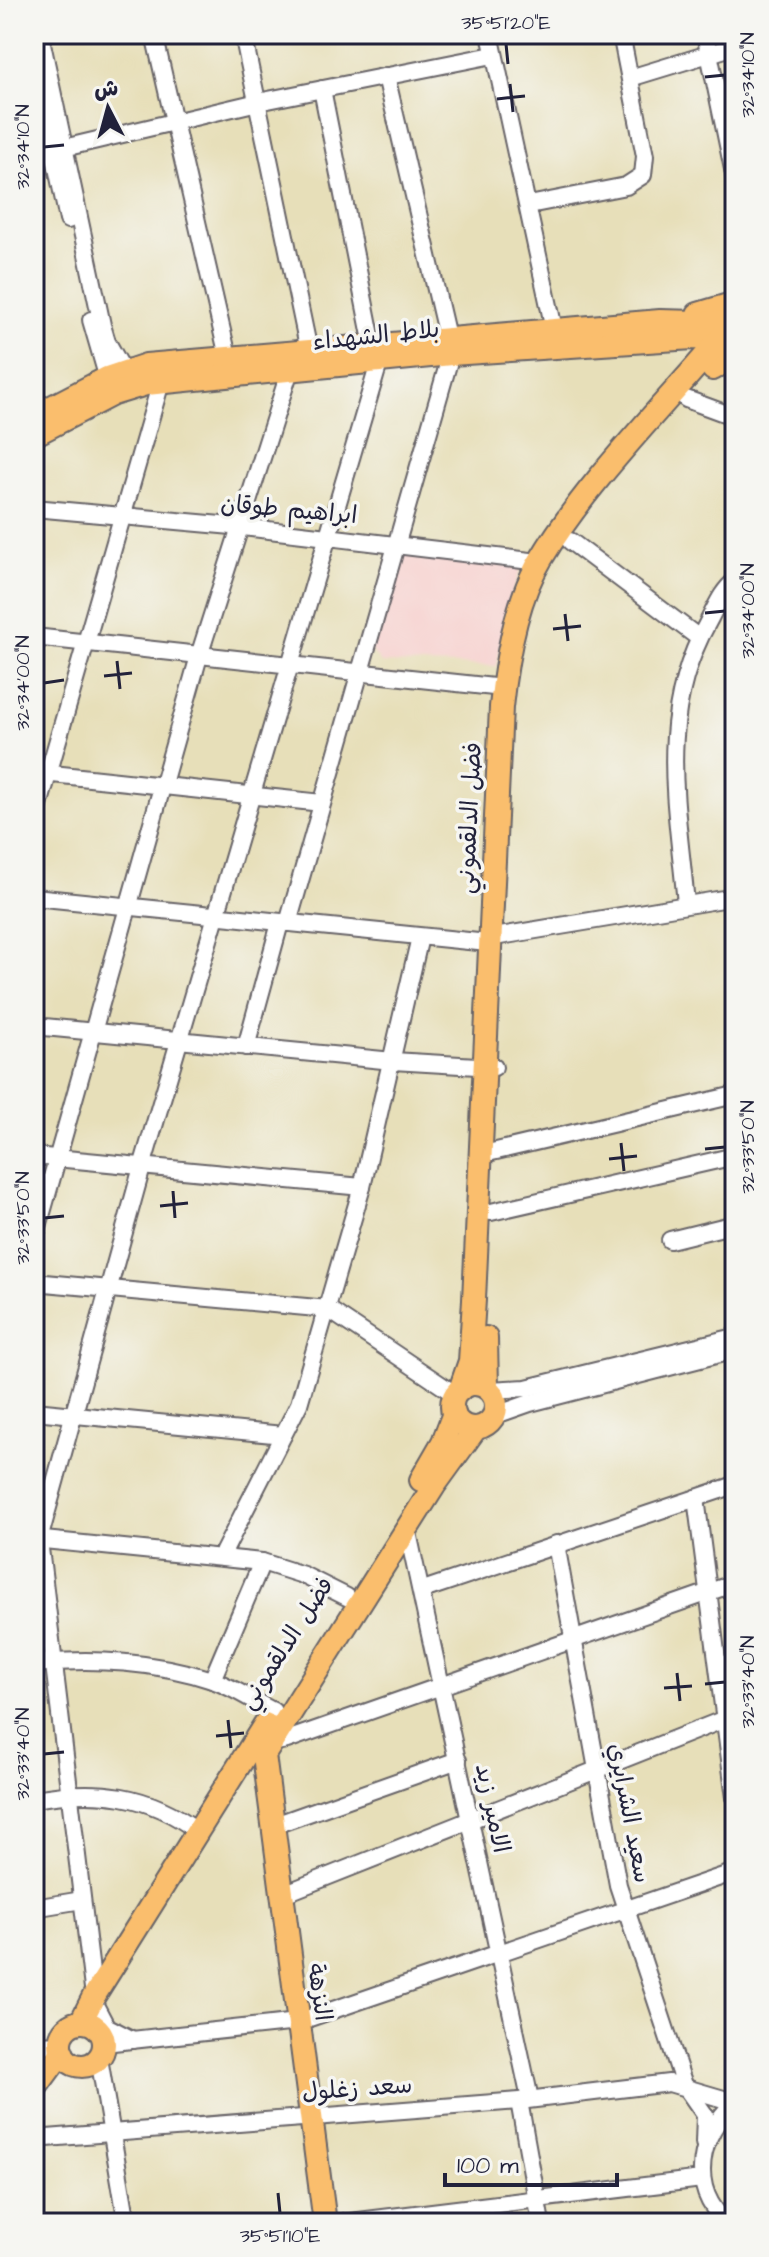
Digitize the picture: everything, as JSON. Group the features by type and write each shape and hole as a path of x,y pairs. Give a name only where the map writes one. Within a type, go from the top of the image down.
{"main road":[{"path":"450,347 554,329 733,331"},
{"path":"659,331 684,350 690,367 687,389"},
{"name":"بلاط الشهداء","path":"34,435 119,382 161,382 290,370 376,354 450,347 659,331 733,331"},
{"name":"فضل الدلقموني","path":"81,2022 113,1965 434,1459 470,1361 489,1068 503,688 515,632 539,562 568,519 687,389 713,369 733,331"},
{"name":"فضل الدلقموني","path":"494,939 519,679 539,599 557,559 570,541 733,331"},
{"path":"34,416 119,382 228,357 309,351 376,354"},
{"name":"فضل الدلقموني","path":"488,1389 492,1152 489,1068"},
{"path":"264,1768 264,1755 270,1743 407,1528 485,1422 495,1400 488,1389 470,1385 456,1399 462,1424 485,1422"},
{"path":"239,1766 252,1759 264,1768"},
{"name":"النزهة","path":"264,1768 325,2223"},
{"path":"34,2090 61,2048 69,2027 81,2022 95,2025 102,2050 79,2065 61,2048"}],"street":[{"path":"40,34 58,150"},
{"path":"154,34 228,357"},
{"path":"243,34 309,351"},
{"path":"490,34 554,329"},
{"path":"529,205 626,186 643,175 645,156 621,34"},
{"path":"705,34 735,179"},
{"path":"630,78 735,46"},
{"path":"34,155 258,102 493,55"},
{"path":"34,57 119,382"},
{"path":"246,1047 322,803 450,347 386,76"},
{"path":"133,2040 106,2026 94,1996 68,1793 42,1663 36,1539 74,1415 249,795 329,536 376,354 322,89"},
{"path":"34,1241 91,1031 131,908 199,656 243,527 290,370"},
{"path":"34,823 42,773 88,643 161,382"},
{"path":"687,389 735,417"},
{"name":"ابراهيم طوقان","path":"34,509 396,543 539,562"},
{"path":"570,541 699,638"},
{"path":"686,904 672,747 676,705 699,638 727,588 735,581"},
{"path":"34,637 359,675 503,688"},
{"path":"42,773 322,803"},
{"path":"34,897 420,937 494,939 735,897"},
{"path":"221,1557 299,1404 362,1187 420,937"},
{"path":"34,1026 489,1068"},
{"path":"492,1152 735,1095"},
{"path":"34,1156 362,1187"},
{"path":"491,1212 735,1156"},
{"path":"670,1240 735,1224"},
{"path":"34,1282 328,1309 456,1399"},
{"path":"488,1389 526,1388 735,1337"},
{"path":"485,1422 530,1403 735,1350"},
{"path":"34,1411 283,1435"},
{"path":"423,1590 735,1485"},
{"path":"696,1498 730,1717 735,1798"},
{"name":"الامير زيد","path":"407,1528 423,1590 500,1955 525,2100 541,2223"},
{"path":"36,1539 262,1562 303,1575 347,1597"},
{"name":"سعيد الشرايري","path":"556,1544 596,1770 626,1910 684,2085"},
{"path":"212,1680 262,1562"},
{"path":"270,1743 735,1583"},
{"path":"42,1663 132,1664 212,1680 273,1711"},
{"path":"281,1895 730,1717"},
{"path":"272,1826 458,1760"},
{"path":"34,1799 68,1793 103,1792 138,1799 170,1812 199,1832"},
{"path":"127,2223 102,2050 133,2040 298,2022 735,1872"},
{"path":"34,1908 82,1900"},
{"path":"88,1945 100,1960 113,1965"},
{"path":"34,2044 61,2048"},
{"name":"سعد زغلول","path":"34,2139 525,2100 669,2083 735,2102"},
{"path":"684,2085 705,2115 702,2179 709,2201 727,2223"},
{"path":"704,2143 716,2120 735,2102"},
{"path":"342,2223 702,2179"}],"shaded area":[{"path":"403,550 522,567 507,608 497,666 381,663 370,649"}]}
